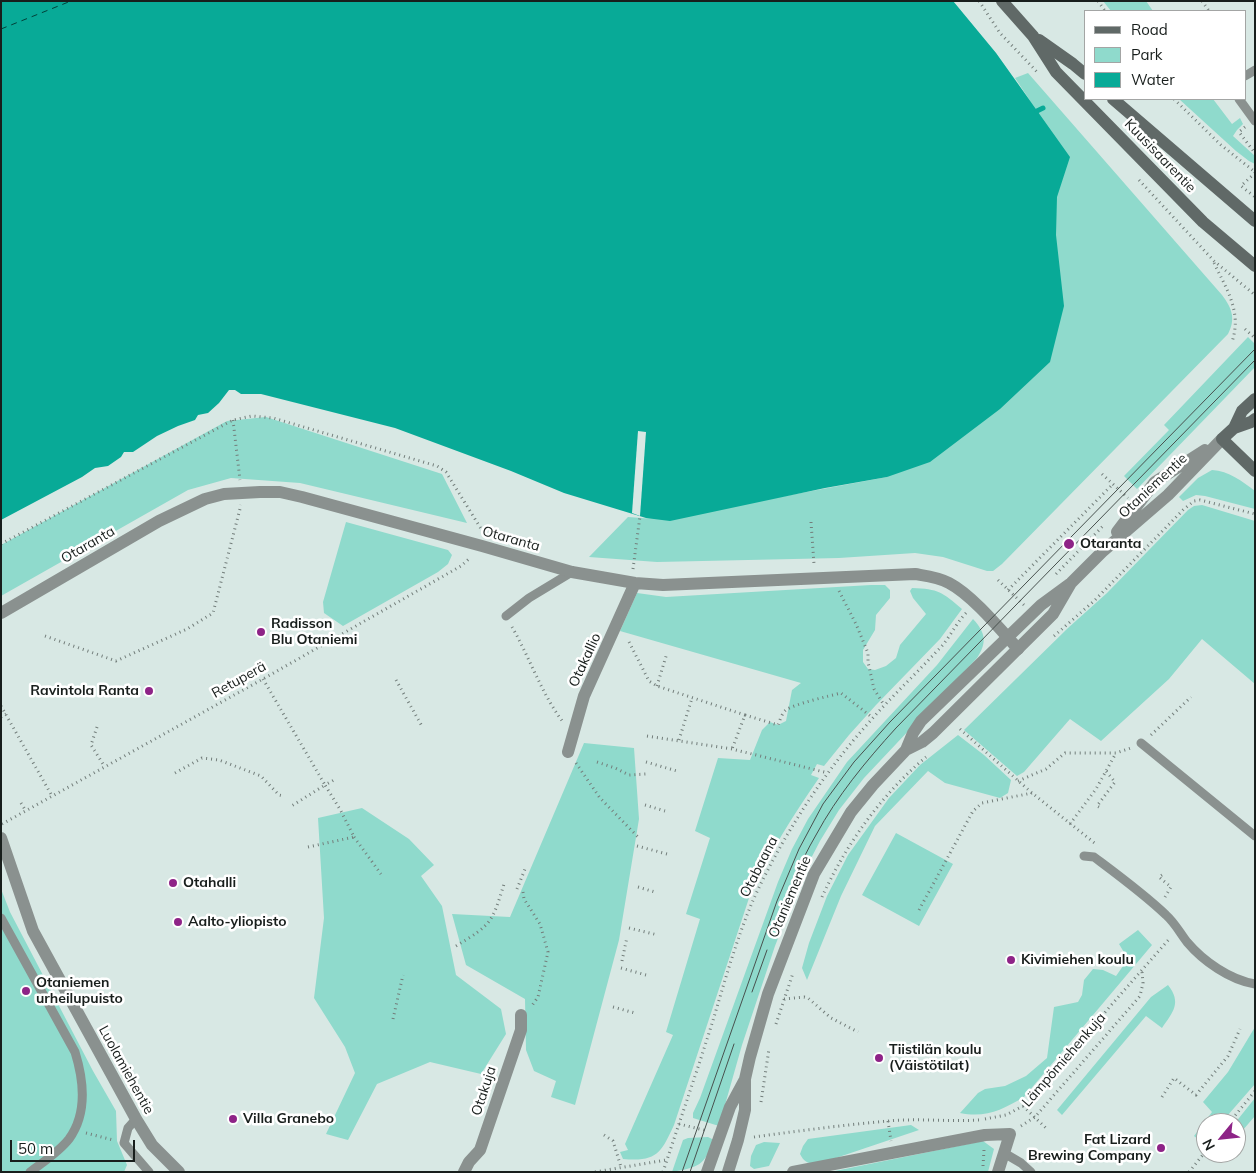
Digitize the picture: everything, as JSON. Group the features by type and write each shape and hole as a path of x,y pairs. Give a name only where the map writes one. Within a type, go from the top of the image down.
{"main road":[{"name":"Kuusisaarentie","path":"1002,1 1032,36 1056,72 1203,222 1255,266"},
{"name":"Kuusisaarentie","path":"1032,36 1084,73"},
{"name":"Kuusisaarentie","path":"1114,100 1255,221"},
{"name":"Otaniementie","path":"1222,439 1234,428 1242,411 1255,399"},
{"name":"Otaniementie","path":"1234,428 1255,419"},
{"path":"1222,439 1255,471"}],"street":[{"name":"Otaniementie","path":"1102,552 1155,482 1222,439"},
{"name":"Otaniementie","path":"906,750 913,733 921,721 1041,605 1071,583 1102,552 1168,496 1222,439"},
{"name":"Otaranta","path":"1,613 189,506 241,486 302,497 572,572 635,576 663,585 830,573 915,574 936,577 950,583 968,597 1018,649"},
{"name":"Otakallio","path":"568,752 584,696 635,576"},
{"name":"Otaniementie","path":"707,1172 730,1107 745,1078 768,994 814,874 851,812 906,750 922,742 933,733 1053,614 1071,583"},
{"name":"Luolamiehentie","path":"1,838 33,931 136,1119 152,1145 179,1172"},
{"name":"Otakuja","path":"464,1172 469,1162 480,1150 521,1030 521,1016"},
{"name":"Otaniementie","path":"728,1172 745,1110 745,1078"},
{"path":"793,1172 985,1135 1010,1134 998,1172"}],"lane":[{"path":"1240,100 1255,121"},
{"path":"506,616 529,598 572,572"},
{"path":"1142,744 1255,836"},
{"path":"1084,856 1089,856 1100,862 1166,915 1205,959 1241,981 1255,984"},
{"path":"1,918 75,1052 83,1087 82,1105 75,1129 68,1140 30,1172"},
{"path":"136,1119 128,1128 124,1143 149,1172"},
{"path":"1004,1153 1021,1163 1031,1172"}],"path":[{"path":"1175,100 1221,145 1255,172 1241,186 1255,197"},
{"path":"1244,128 1239,132 1255,153"},
{"path":"1192,239 1214,261 1255,295"},
{"path":"1214,261 1231,299 1236,317 1235,333 1232,342"},
{"path":"1246,329 1255,338"},
{"path":"1,544 233,420 252,416 273,418 437,466 446,472 484,532 491,535"},
{"path":"45,636 116,661 187,629 213,612 243,500 233,420"},
{"path":"1008,590 1113,484"},
{"path":"1048,642 1094,601 1194,501 1207,501 1255,514"},
{"path":"635,576 640,516"},
{"path":"1052,578 1108,521"},
{"path":"811,522 814,567 830,573 856,624 868,653 874,689 884,705"},
{"name":"Retuperä","path":"1,824 263,679 461,566 482,546"},
{"path":"1025,606 1032,599"},
{"name":"Otabaana","path":"663,1172 728,972 755,897 795,823 828,773 884,705 939,649 960,619"},
{"path":"518,638 546,696 573,735"},
{"path":"629,642 649,681 657,686 744,715 778,725 785,711 799,704 841,693 873,718"},
{"path":"657,686 667,653"},
{"path":"263,679 341,811 354,837 381,874"},
{"path":"396,680 422,728"},
{"path":"679,740 692,698"},
{"path":"960,729 1018,781 1046,769 1065,753 1116,752 1142,744 1192,698"},
{"path":"1,706 52,796"},
{"path":"1,717 6,714"},
{"path":"732,749 744,715"},
{"path":"953,735 967,722"},
{"path":"97,727 91,745 105,767"},
{"path":"647,736 732,749 828,773"},
{"path":"568,752 600,798 638,837"},
{"path":"820,903 850,845 875,811 896,785 932,752"},
{"path":"1070,824 1096,790 1116,752"},
{"path":"175,773 202,758 219,760 261,776 279,795 284,796"},
{"path":"597,762 629,775 646,774"},
{"path":"646,762 677,771"},
{"path":"1098,807 1115,782 1106,771"},
{"path":"290,808 334,780"},
{"path":"919,910 973,811 982,803 1032,793"},
{"path":"21,803 26,811"},
{"path":"645,805 665,811"},
{"path":"308,847 354,837"},
{"path":"637,846 667,854"},
{"path":"517,889 525,869"},
{"path":"1162,875 1159,877 1171,887 1165,897"},
{"path":"456,946 482,930 490,922 494,916 504,884"},
{"path":"638,887 655,892"},
{"path":"521,1016 538,997 548,961 548,952 540,924 524,899 523,892"},
{"path":"629,928 658,935"},
{"path":"754,1137 888,1121 928,1118 964,1121 984,1120 1006,1115 1023,1106 1179,929"},
{"path":"622,961 627,937"},
{"path":"621,968 646,975"},
{"path":"775,1028 794,971"},
{"name":"Lämpömiehenkuja","path":"1010,1134 1035,1117 1140,996 1143,983 1142,971"},
{"path":"393,1019 404,974"},
{"path":"784,1000 808,998 831,1018 858,1032"},
{"path":"613,1007 635,1013"},
{"path":"1162,1097 1174,1078 1196,1095 1228,1056 1240,1028"},
{"path":"759,1111 769,1046"},
{"path":"1237,1113 1255,1091"},
{"path":"1023,1106 1048,1130"},
{"path":"983,1172 984,1120"},
{"path":"888,1121 891,1139"},
{"path":"679,1124 721,1134"},
{"path":"751,1144 756,1128"},
{"path":"90,1134 106,1139"},
{"path":"604,1135 613,1141 621,1167"},
{"path":"595,1172 667,1160"}],"green space":[{"path":"953,1 996,53 1031,102 1015,78 1028,73 1222,295 1232,314 1232,323 1228,334 993,571 987,571 943,557 915,553 839,558 657,562 589,557 628,517 655,519 646,518 774,498 887,477 899,460"},
{"path":"1103,1 1146,1 1152,10 1110,10"},
{"path":"1180,100 1214,100 1232,124 1240,118 1243,124 1233,136 1255,156 1255,164 1236,151"},
{"path":"1248,337 1255,344 1255,367 1137,489 1124,476 1169,430 1164,425"},
{"path":"266,417 442,474 467,523 300,483 231,478 188,490 1,596 1,545 227,421"},
{"path":"1212,470 1230,474 1255,491 1255,509 1205,496 1196,495 1183,501 1179,497 1198,478"},
{"path":"1202,505 1255,521 1255,684 1202,639 1169,679 1101,741 1070,719 1024,772 1017,776 964,730 1068,628 1107,593 1188,510 1194,506"},
{"path":"346,522 448,550 452,555 448,564 438,572 343,626 324,613 323,602"},
{"path":"885,585 890,590 890,598 876,615 875,630 863,650 863,662 868,669 875,670 886,666 896,658 900,645 926,614 913,598 910,591 912,588 940,592 962,609 940,639 876,705 824,766 817,764 811,775 819,778 782,835 750,895 674,1125 665,1143 656,1154 643,1159 623,1159 620,1152 628,1150 625,1144 673,1035 666,1032 700,919 686,914 710,838 695,831 718,758 750,760 762,730 770,722 778,725 786,721 792,690 801,683 620,631 637,593 666,597"},
{"path":"973,619 981,629 984,638 984,643 977,658 864,778 839,810 804,872 775,946 742,1045 719,1126 693,1118 693,1113 778,882 792,849 808,819 847,762 937,665"},
{"path":"958,735 984,755 1011,780 1008,793 1000,798 945,783 928,771 875,826 841,896 807,980 802,968 809,943 827,896 848,855 889,798 920,765"},
{"path":"584,743 634,748 639,819 619,940 575,1105 551,1097 556,1081 534,1071 526,1050 525,999 466,965 452,914 510,917"},
{"path":"362,808 409,839 434,865 421,876 442,906 456,975 501,1009 506,1034 481,1074 430,1062 377,1084 348,1140 326,1134 355,1073 345,1047 314,998 324,918 318,818"},
{"path":"896,833 953,864 919,926 862,895"},
{"name":"Otaniemen urheilupuisto","path":"1,889 10,912 116,1111 117,1141 127,1165 124,1172 1,1172"},
{"path":"1138,930 1152,945 1024,1097 1008,1106 986,1114 960,1113 978,1093 985,1089 1005,1086 1026,1076 1047,1058 1054,1007 1078,1002 1082,995 1084,980 1093,969 1103,970 1116,976 1128,959 1119,944"},
{"path":"1168,985 1175,997 1175,1002 1172,1012 1162,1028 1146,1016 1062,1115 1057,1110 1151,997"},
{"path":"1255,1027 1255,1084 1230,1113 1211,1113 1203,1102 1228,1072"},
{"path":"1255,1098 1255,1116 1246,1126 1246,1113 1243,1113"},
{"path":"911,1125 919,1130 821,1163 808,1163 800,1154 808,1139"},
{"path":"708,1137 714,1140 707,1155 699,1164 689,1169 672,1172 683,1140"},
{"path":"983,1141 994,1149 988,1172 830,1172"},
{"path":"764,1142 780,1143 769,1166 754,1169 750,1166 751,1156 756,1145"}],"water":[{"path":"1,1 953,1 996,53 1070,157 1057,197 1056,235 1064,306 1050,362 1000,409 930,462 887,477 825,488 670,521 646,518 564,493 511,471 395,428 261,394 241,394 235,390 229,390 208,413 198,415 195,420 157,436 133,452 124,452 121,457 108,466 95,468 82,477 1,520"}],"pier":[{"path":"638,431 646,432 640,516 632,513"}],"waterway":[{"path":"1037,111 1043,108"}],"ferry route":[{"path":"1,29 71,1"}],"tram line":[{"path":"682,1172 777,901 799,849 823,804 854,762 890,722 1255,349"},
{"path":"776,926 804,857 816,835 843,793 874,753 896,728 1255,360"},
{"path":"752,992 767,950"},
{"path":"690,1172 734,1044"}],"place":[{"name":"Otaranta","path":"1069,544"},
{"name":"Radisson Blu Otaniemi","path":"261,632"},
{"name":"Ravintola Ranta","path":"149,691"},
{"name":"Otahalli","path":"173,883"},
{"name":"Aalto-yliopisto","path":"178,922"},
{"name":"Kivimiehen koulu","path":"1011,960"},
{"name":"Otaniemen urheilupuisto","path":"26,991"},
{"name":"Tiistilän koulu (Väistötilat)","path":"879,1058"},
{"name":"Villa Granebo","path":"233,1119"},
{"name":"Fat Lizard Brewing Company","path":"1161,1148"}]}
